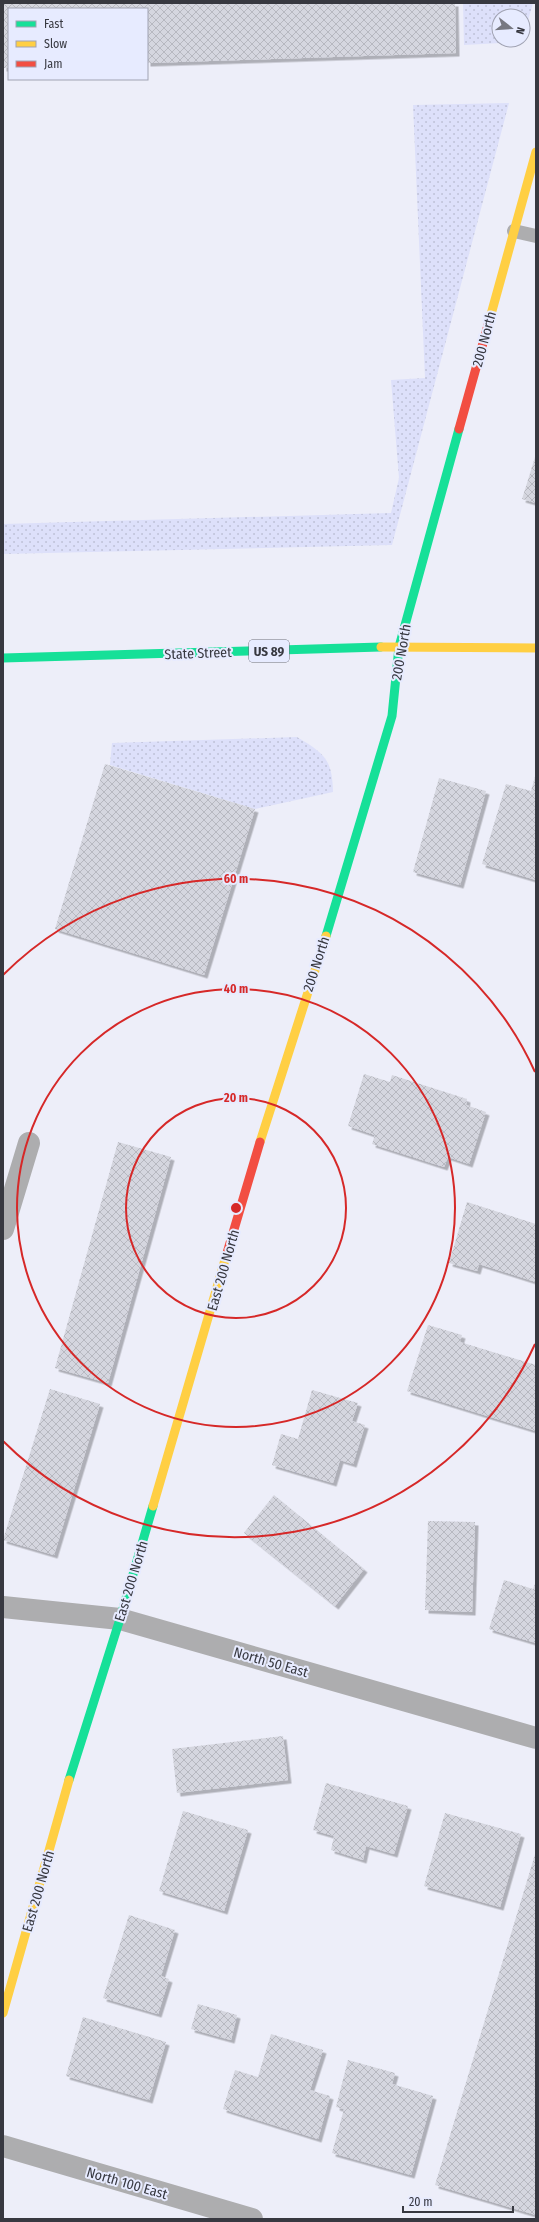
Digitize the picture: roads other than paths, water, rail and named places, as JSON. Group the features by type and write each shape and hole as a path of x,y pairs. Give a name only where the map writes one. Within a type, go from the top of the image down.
{"street":[{"name":"200 North","path":"258,1148 344,878 392,716 399,647 536,152"},
{"name":"State Street","path":"3,658 399,647 536,648"},
{"path":"3,1229 29,1143"},
{"name":"East 200 North","path":"4,2005 78,1744 120,1619 258,1148"},
{"name":"North 50 East","path":"3,1607 120,1619 536,1738"},
{"name":"North 100 East","path":"3,2146 252,2219"}],"lane":[{"path":"514,231 536,236"}]}
